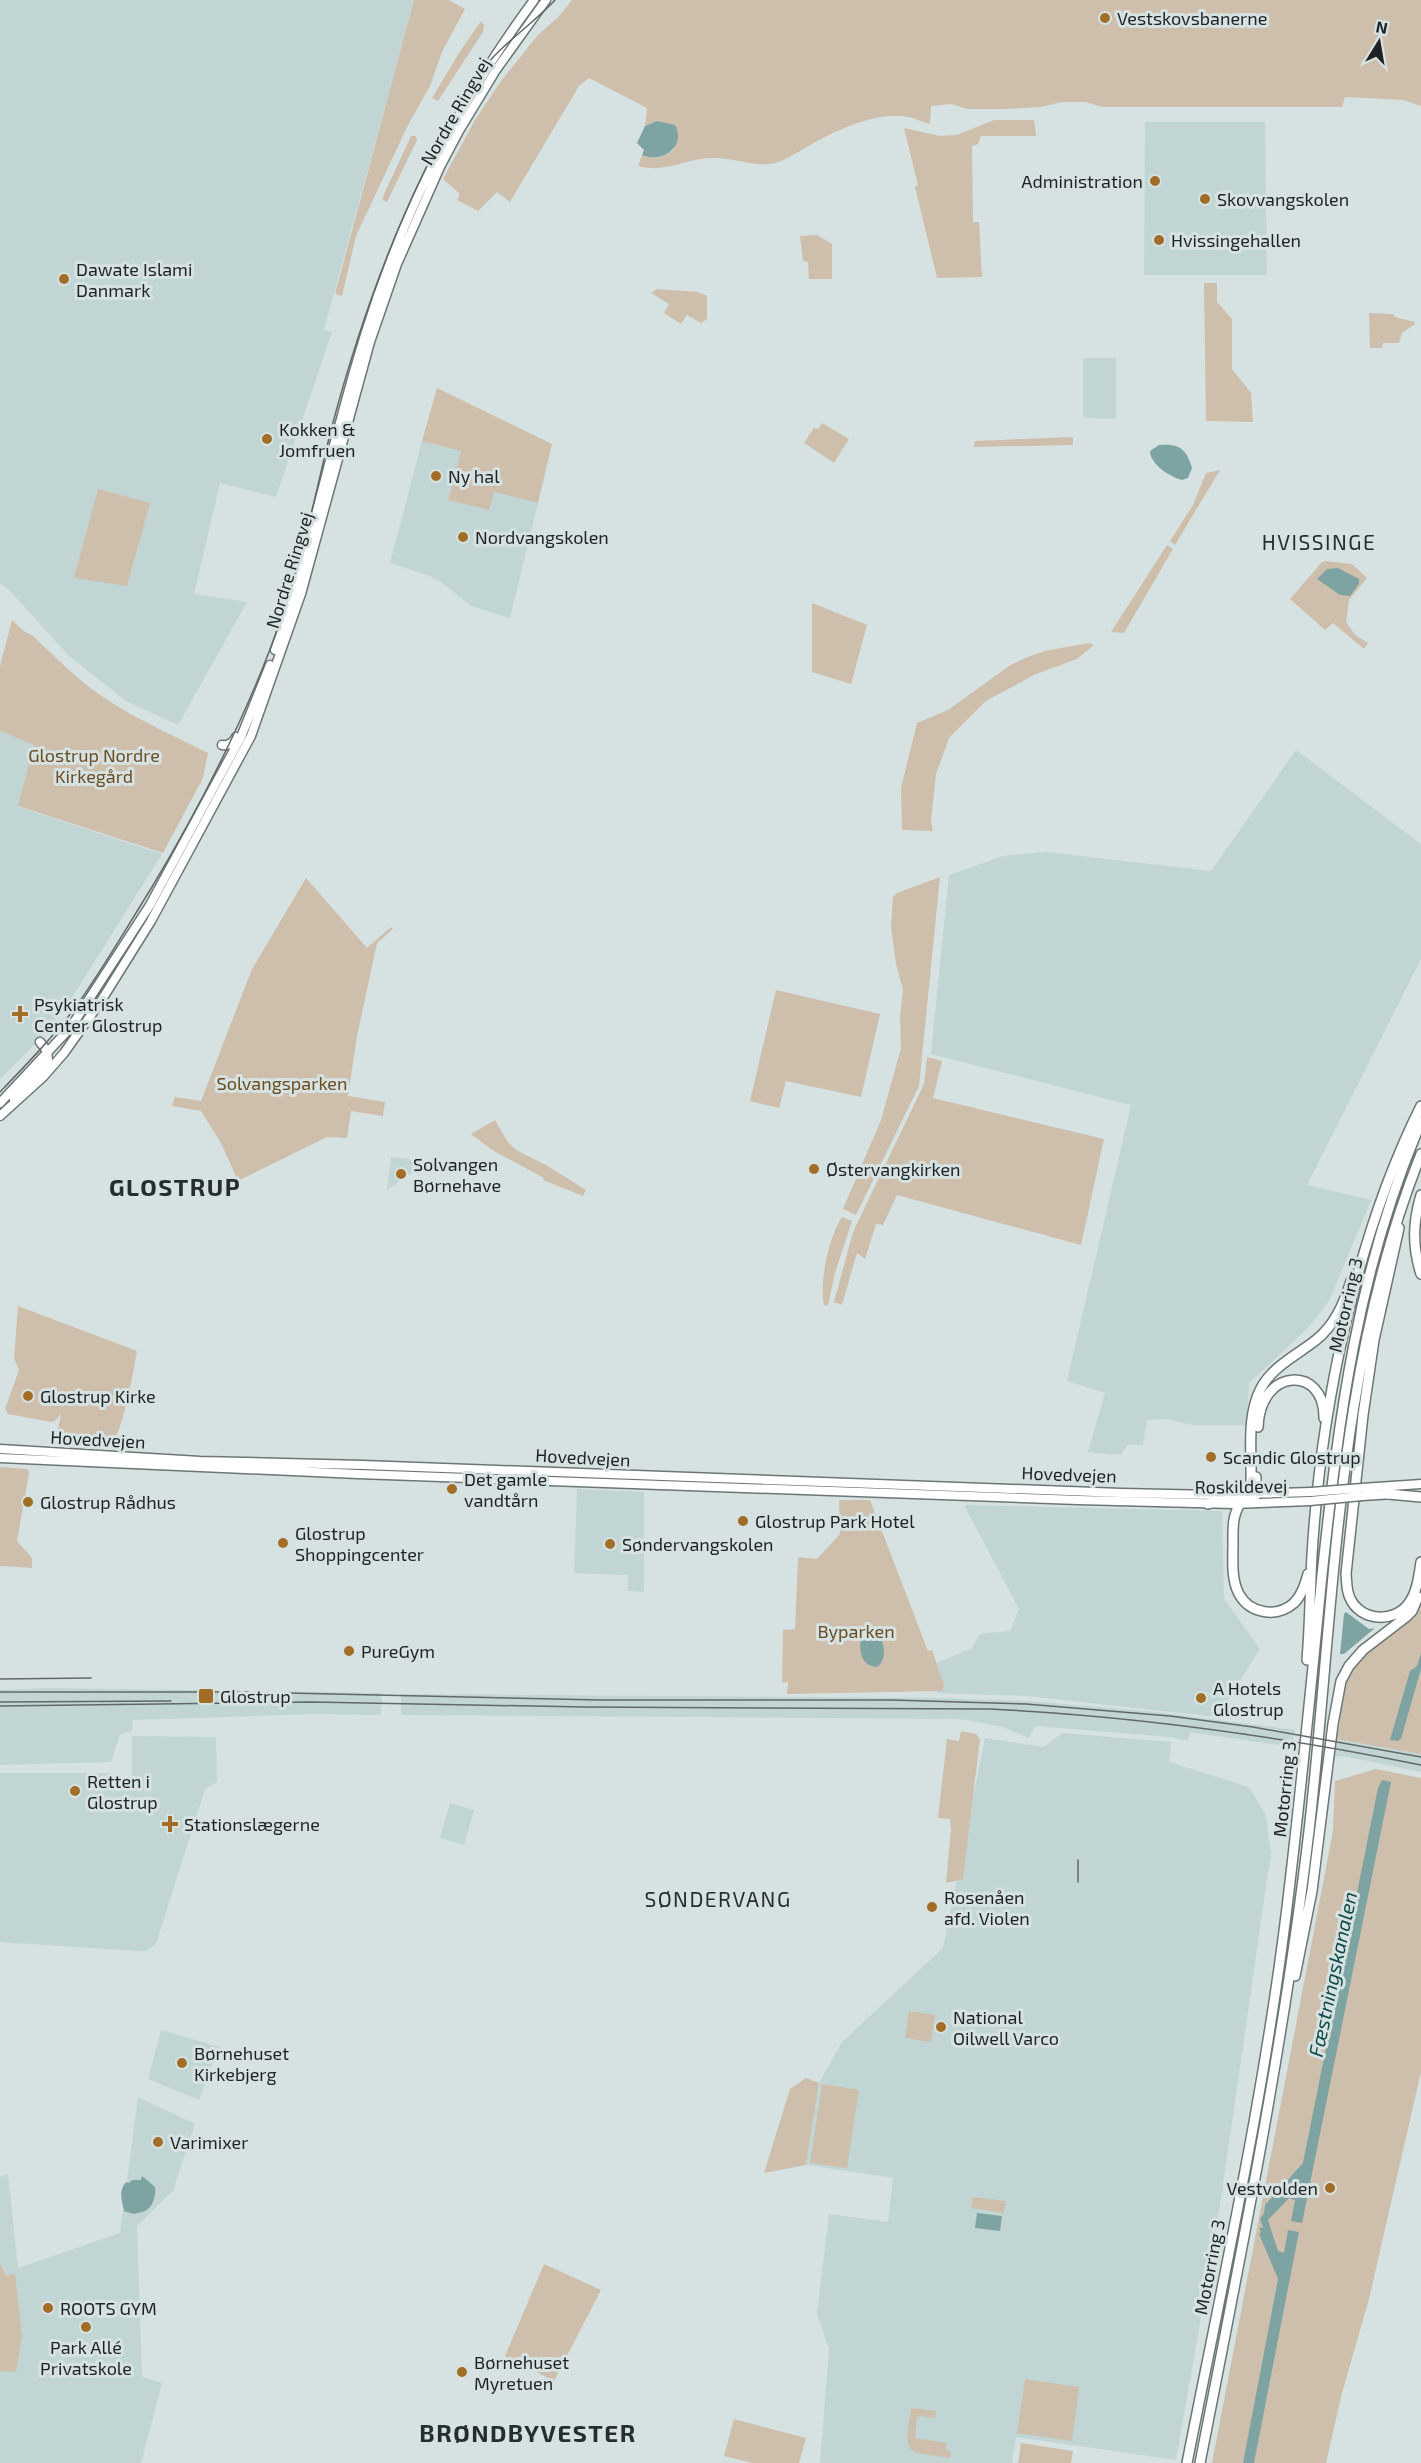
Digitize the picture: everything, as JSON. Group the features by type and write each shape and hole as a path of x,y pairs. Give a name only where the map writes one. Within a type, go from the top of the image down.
{"highway":[{"path":"1251,1495 1253,1414 1262,1387 1279,1367 1318,1339 1337,1316 1366,1249 1406,1136 1421,1106"},
{"name":"Motorring 3","path":"1187,2463 1253,2128 1274,2001 1290,1888 1333,1472 1354,1336 1382,1228 1421,1122"},
{"name":"Motorring 3","path":"1200,2463 1282,2031 1309,1831 1345,1472 1356,1392 1376,1291 1402,1204 1421,1154"},
{"path":"1421,1194 1414,1230 1415,1256 1421,1274"},
{"path":"1402,1204 1398,1238 1374,1340 1363,1415 1346,1574 1350,1599 1365,1614 1375,1617 1394,1615 1409,1604 1414,1594 1421,1562"},
{"path":"1309,1706 1307,1669 1312,1554 1324,1442 1344,1335 1366,1249"},
{"path":"1208,1504 1223,1500 1251,1499 1258,1419 1265,1397 1277,1384 1293,1380 1309,1385 1315,1390 1321,1399 1324,1412 1324,1442"},
{"path":"1388,1494 1421,1497"},
{"path":"1240,1504 1234,1515 1233,1573 1239,1594 1253,1609 1275,1612 1284,1610 1293,1604 1304,1589 1312,1554"},
{"path":"1282,2031 1301,1952 1312,1892 1333,1724 1341,1681 1349,1666 1363,1650 1412,1611 1421,1589"}],"main road":[{"name":"Nordre Ringvej","path":"0,1103 71,1027 92,996 140,915 150,905 241,737 297,584 365,335 386,271 447,137 498,51 534,0"},
{"name":"Nordre Ringvej","path":"0,1116 28,1092 62,1056 128,957 223,791 257,722 315,547 370,342 384,298 412,227 459,131 496,70 546,0"},
{"path":"222,745 226,746 234,740 257,697"},
{"path":"210,812 231,762 233,750"},
{"path":"128,957 144,922 140,915"},
{"path":"0,1116 48,1060 48,1053 40,1042 45,1045 51,1043 92,996"},
{"name":"Hovedvejen","path":"0,1449 200,1461 1165,1494"},
{"name":"Hovedvejen","path":"0,1458 54,1462 1060,1499"},
{"path":"522,1479 527,1475 574,1473"},
{"name":"Roskildevej","path":"1060,1499 1240,1504 1421,1484"},
{"name":"Roskildevej","path":"1362,1492 1388,1494 1421,1492"},
{"name":"Roskildevej","path":"1165,1494 1310,1496"}],"shaded area":[{"path":"0,0 414,0 324,330 332,332 276,497 220,483 194,594 247,602 178,725 126,701 69,656 0,583"},
{"name":"Skovvangskolen","path":"1145,122 1265,122 1267,275 1144,275"},
{"path":"1083,358 1116,358 1116,419 1086,418 1083,415"},
{"name":"Nordvangskolen","path":"422,441 461,451 448,500 494,492 538,503 510,618 471,606 441,582 390,563"},
{"path":"0,731 34,744 19,807 162,854 71,999 41,1038 0,1079"},
{"path":"1296,750 1421,844 1421,959 1307,1185 1371,1200 1329,1301 1308,1328 1249,1383 1247,1425 1192,1425 1168,1419 1147,1420 1143,1445 1127,1445 1121,1455 1088,1452 1105,1393 1067,1381 1131,1105 931,1054 949,875 1003,856 1046,852 1211,871"},
{"name":"Solvangen Børnehave","path":"391,1157 409,1159 417,1169 387,1190"},
{"name":"Søndervangskolen","path":"577,1489 644,1492 644,1592 628,1591 628,1575 574,1573"},
{"path":"964,1505 1222,1511 1224,1599 1260,1649 1217,1717 1027,1696 937,1693 934,1664 972,1648 980,1634 1010,1631 1019,1609"},
{"path":"48,1688 382,1693 381,1715 313,1714 133,1720 132,1731 120,1734 111,1762 0,1765 0,1690"},
{"path":"401,1694 941,1698 1027,1701 1157,1712 1295,1730 1292,1747 1190,1732 1188,1741 1170,1737 1036,1726 1028,1738 1003,1727 960,1719 401,1715"},
{"path":"1063,1733 1171,1742 1169,1762 1249,1787 1266,1816 1271,1853 1217,2226 1176,2460 1016,2437 1012,2463 820,2463 829,2349 817,2313 829,2214 888,2222 893,2178 806,2165 819,2083 842,2042 943,1948 985,1738 1043,1747"},
{"path":"132,1736 216,1737 217,1782 205,1789 156,1944 146,1951 138,1951 0,1942 0,1773 111,1773 119,1781 132,1781"},
{"path":"1337,1739 1421,1754 1421,1772 1335,1756"},
{"path":"450,1803 474,1810 464,1845 440,1838"},
{"name":"Børnehuset Kirkebjerg","path":"161,2030 219,2047 199,2100 148,2079"},
{"path":"138,2097 195,2124 173,2191 137,2226 142,2377 162,2383 141,2463 0,2463 0,2177 8,2174 18,2268 120,2233"}],"green space":[{"path":"414,0 449,0 465,9 442,52 430,86 407,127 356,236 342,296 335,294"},
{"path":"572,0 1421,0 1421,106 1403,100 1345,97 1342,107 1102,107 1085,102 1062,102 1041,107 968,109 951,104 931,106 930,124 896,116 871,119 833,133 771,164 705,158 668,167 648,168 638,166 642,155 660,157 675,148 657,121 645,126 647,108 589,78 579,86 510,202 497,192 478,211 457,200 460,194 443,179 475,120 501,81 538,35 559,16"},
{"path":"481,21 484,25 483,32 438,101 432,98 459,53"},
{"path":"994,120 1034,120 1036,136 981,136 978,144 972,146 973,222 979,222 982,277 937,278 915,187 918,185 904,128 940,136 957,135"},
{"path":"411,136 416,136 417,140 387,202 382,200 384,194"},
{"path":"817,235 832,244 832,279 809,279 808,262 803,261 800,236"},
{"path":"1204,283 1217,283 1217,302 1232,319 1232,369 1251,393 1253,422 1206,421"},
{"path":"657,289 698,292 707,296 707,319 701,323 687,315 681,324 664,313 669,304 651,293"},
{"path":"1369,313 1393,314 1395,317 1415,322 1415,324 1402,333 1399,343 1383,343 1382,348 1370,348"},
{"path":"437,388 552,444 538,503 494,492 489,510 448,500 461,451 422,441"},
{"path":"822,423 849,439 834,463 804,443 814,428 818,429"},
{"path":"1073,437 1073,445 974,447 975,441"},
{"path":"1220,470 1175,545 1170,541 1193,505 1206,473"},
{"path":"98,489 150,503 127,586 74,578"},
{"path":"1167,545 1173,549 1124,633 1111,632"},
{"path":"1322,562 1352,564 1367,578 1349,600 1346,622 1355,635 1368,643 1364,649 1333,623 1325,630 1290,599"},
{"path":"812,603 867,625 851,684 812,672"},
{"name":"Glostrup Nordre Kirkegård","path":"12,620 33,636 77,677 106,699 143,721 208,753 203,778 163,853 18,806 34,745 0,731 0,666"},
{"path":"1089,643 1094,645 1077,659 1036,674 986,701 949,738 936,774 931,820 933,831 902,830 901,788 917,723 948,710 1009,666 1025,658 1045,651"},
{"path":"940,877 919,1086 856,1215 843,1209 881,1120 901,1048 900,1016 903,990 896,964 891,926 893,897 897,893"},
{"name":"Solvangsparken","path":"306,878 367,948 391,927 393,929 377,943 357,1036 348,1096 385,1102 383,1116 351,1111 347,1138 327,1137 238,1181 221,1143 201,1111 172,1106 175,1097 201,1101 252,969"},
{"path":"776,990 880,1014 861,1097 786,1081 779,1108 750,1101"},
{"path":"927,1057 942,1061 933,1098 1104,1139 1081,1245 897,1195 883,1225 876,1224 865,1259 857,1253 842,1305 834,1302 853,1232 924,1084"},
{"path":"495,1120 507,1141 516,1150 546,1165 586,1190 583,1196 543,1180 544,1178 492,1150 471,1134"},
{"path":"842,1217 852,1221 835,1273 828,1306 824,1305 824,1272 833,1236"},
{"path":"18,1306 137,1351 122,1419 113,1442 107,1449 55,1446 61,1414 51,1422 8,1414 5,1409 19,1370 14,1358"},
{"path":"0,1467 27,1469 29,1473 17,1541 32,1558 32,1568 0,1566"},
{"name":"Byparken","path":"839,1500 870,1500 928,1651 932,1650 944,1685 942,1691 787,1694 788,1682 782,1683 783,1630 795,1629 798,1557 817,1559 840,1534"},
{"path":"1421,1601 1421,1754 1337,1739 1346,1683 1364,1653 1410,1621"},
{"path":"961,1731 976,1734 980,1739 963,1879 946,1883 950,1819 938,1818 947,1739 959,1741"},
{"name":"Vestvolden","path":"1376,1769 1421,1778 1421,2072 1369,2299 1342,2393 1326,2463 1212,2463 1333,1831 1335,1781"},
{"path":"909,2011 935,2015 931,2042 905,2038"},
{"path":"806,2078 819,2083 806,2165 764,2173 790,2089"},
{"path":"822,2084 859,2090 847,2168 810,2163"},
{"path":"973,2197 1006,2201 1004,2213 971,2208"},
{"path":"0,2263 6,2276 15,2274 22,2336 16,2372 0,2371"},
{"path":"544,2264 601,2290 554,2381 505,2356"},
{"path":"1025,2379 1079,2387 1072,2441 1017,2433"},
{"path":"911,2408 936,2411 935,2418 917,2416 915,2438 947,2443 946,2450 951,2451 950,2458 917,2453 910,2449 907,2438"},
{"path":"734,2419 806,2438 799,2463 752,2463 724,2456"},
{"path":"1021,2443 1073,2451 1071,2463 1018,2463"}],"water":[{"path":"657,121 675,125 678,140 675,146 664,155 650,157 642,155 644,150 637,143 645,126"},
{"path":"1159,445 1177,446 1185,452 1192,468 1188,478 1182,480 1177,478 1153,461 1150,451"},
{"path":"1338,568 1359,579 1359,584 1350,596 1340,595 1317,579 1327,569"},
{"path":"1346,1612 1369,1629 1375,1628 1344,1654 1340,1654 1344,1614"},
{"path":"867,1628 878,1632 882,1641 884,1655 877,1667 866,1663 861,1653 861,1636 863,1630"},
{"path":"1421,1653 1421,1669 1401,1739 1390,1740 1410,1671 1417,1666"},
{"path":"1382,1780 1391,1782 1302,2223 1291,2221 1295,2200 1289,2198 1268,2220 1278,2251 1284,2253 1288,2230 1299,2232 1254,2463 1243,2463 1278,2279 1259,2234 1261,2232 1259,2227 1263,2228 1260,2219 1265,2205 1303,2163 1378,1788"},
{"path":"142,2176 155,2187 152,2204 145,2211 134,2214 124,2211 121,2196 124,2185 132,2180 141,2180"},
{"path":"977,2213 1002,2216 1000,2231 975,2228"}],"tram line":[{"path":"0,1092 75,1008 152,887 208,787 257,682 284,611 304,544 350,362 384,263 412,198 445,131 479,74 496,54 555,0"},
{"path":"0,1679 91,1678"},
{"path":"0,1692 243,1692 600,1700 892,1700 1026,1704 1170,1716 1253,1727 1421,1757"},
{"path":"0,1702 171,1701"}],"railway":[{"path":"0,1706 311,1702 584,1707 989,1709 1152,1722 1260,1736 1421,1765"},
{"path":"1078,1860 1078,1882"}],"place":[{"name":"Vestskovsbanerne","path":"1105,18"},
{"name":"Administration","path":"1155,181"},
{"name":"Skovvangskolen","path":"1205,199"},
{"name":"Hvissingehallen","path":"1159,240"},
{"name":"Dawate Islami Danmark","path":"64,279"},
{"name":"Kokken & Jomfruen","path":"267,439"},
{"name":"Ny hal","path":"436,476"},
{"name":"Nordvangskolen","path":"463,537"},
{"name":"Psykiatrisk Center Glostrup","path":"20,1014"},
{"name":"Østervangkirken","path":"814,1169"},
{"name":"Solvangen Børnehave","path":"401,1174"},
{"name":"Glostrup Kirke","path":"28,1396"},
{"name":"Scandic Glostrup","path":"1211,1457"},
{"name":"Det gamle vandtårn","path":"452,1489"},
{"name":"Glostrup Rådhus","path":"28,1502"},
{"name":"Glostrup Park Hotel","path":"743,1521"},
{"name":"Glostrup Shoppingcenter","path":"283,1543"},
{"name":"Søndervangskolen","path":"610,1544"},
{"name":"PureGym","path":"349,1651"},
{"name":"Glostrup","path":"206,1696"},
{"name":"A Hotels Glostrup","path":"1201,1698"},
{"name":"Retten i Glostrup","path":"75,1791"},
{"name":"Stationslægerne","path":"170,1824"},
{"name":"Rosenåen afd. Violen","path":"932,1907"},
{"name":"National Oilwell Varco","path":"941,2027"},
{"name":"Børnehuset Kirkebjerg","path":"182,2063"},
{"name":"Varimixer","path":"158,2142"},
{"name":"Vestvolden","path":"1330,2188"},
{"name":"ROOTS GYM","path":"48,2308"},
{"name":"Park Allé Privatskole","path":"86,2327"},
{"name":"Børnehuset Myretuen","path":"462,2372"}],"district":[{"name":"HVISSINGE","path":"1319,541"},
{"name":"GLOSTRUP","path":"175,1186"},
{"name":"SØNDERVANG","path":"718,1898"},
{"name":"BRØNDBYVESTER","path":"528,2432"}],"water label":[{"name":"Fæstningskanalen","path":"1332,1974"}]}
